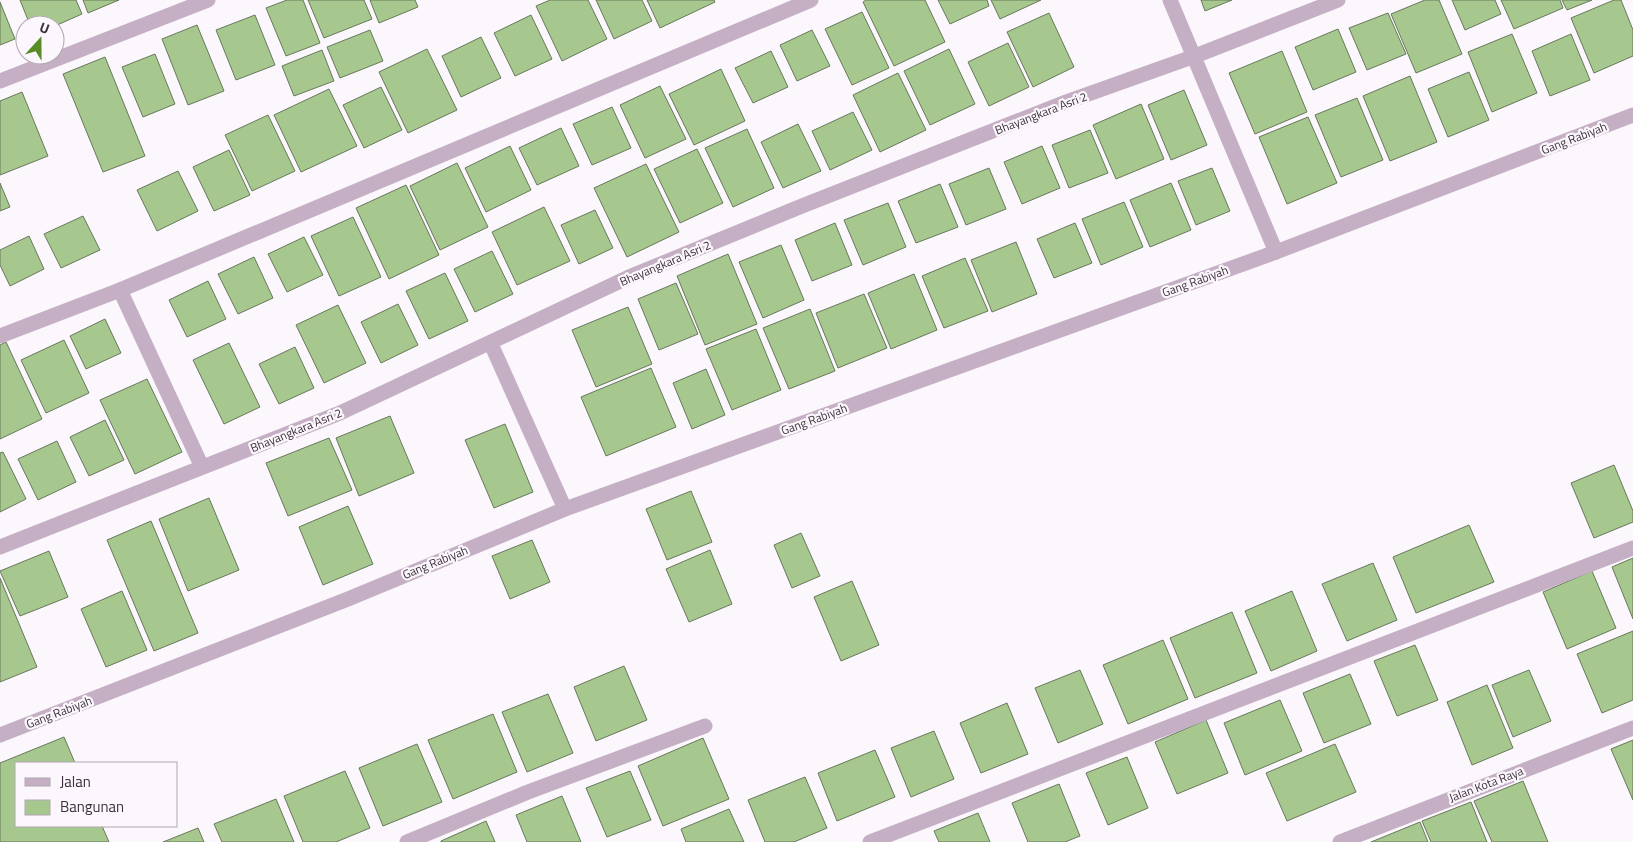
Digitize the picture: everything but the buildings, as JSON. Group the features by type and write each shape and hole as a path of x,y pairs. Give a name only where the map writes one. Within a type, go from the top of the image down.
{"street":[{"path":"0,80 208,0"},
{"path":"0,336 120,290 811,0"},
{"path":"1170,0 1276,252"},
{"name":"Bhayangkara Asri 2","path":"0,548 340,413 491,344 629,277 1066,102 1195,56 1338,0"},
{"name":"Gang Rabiyah","path":"0,735 348,599 565,509 1276,252 1633,115"},
{"path":"120,290 202,467"},
{"path":"491,344 565,509"},
{"path":"870,842 1633,548"},
{"path":"407,842 528,792 705,726"},
{"name":"Jalan Kota Raya","path":"1340,842 1633,728"}]}
